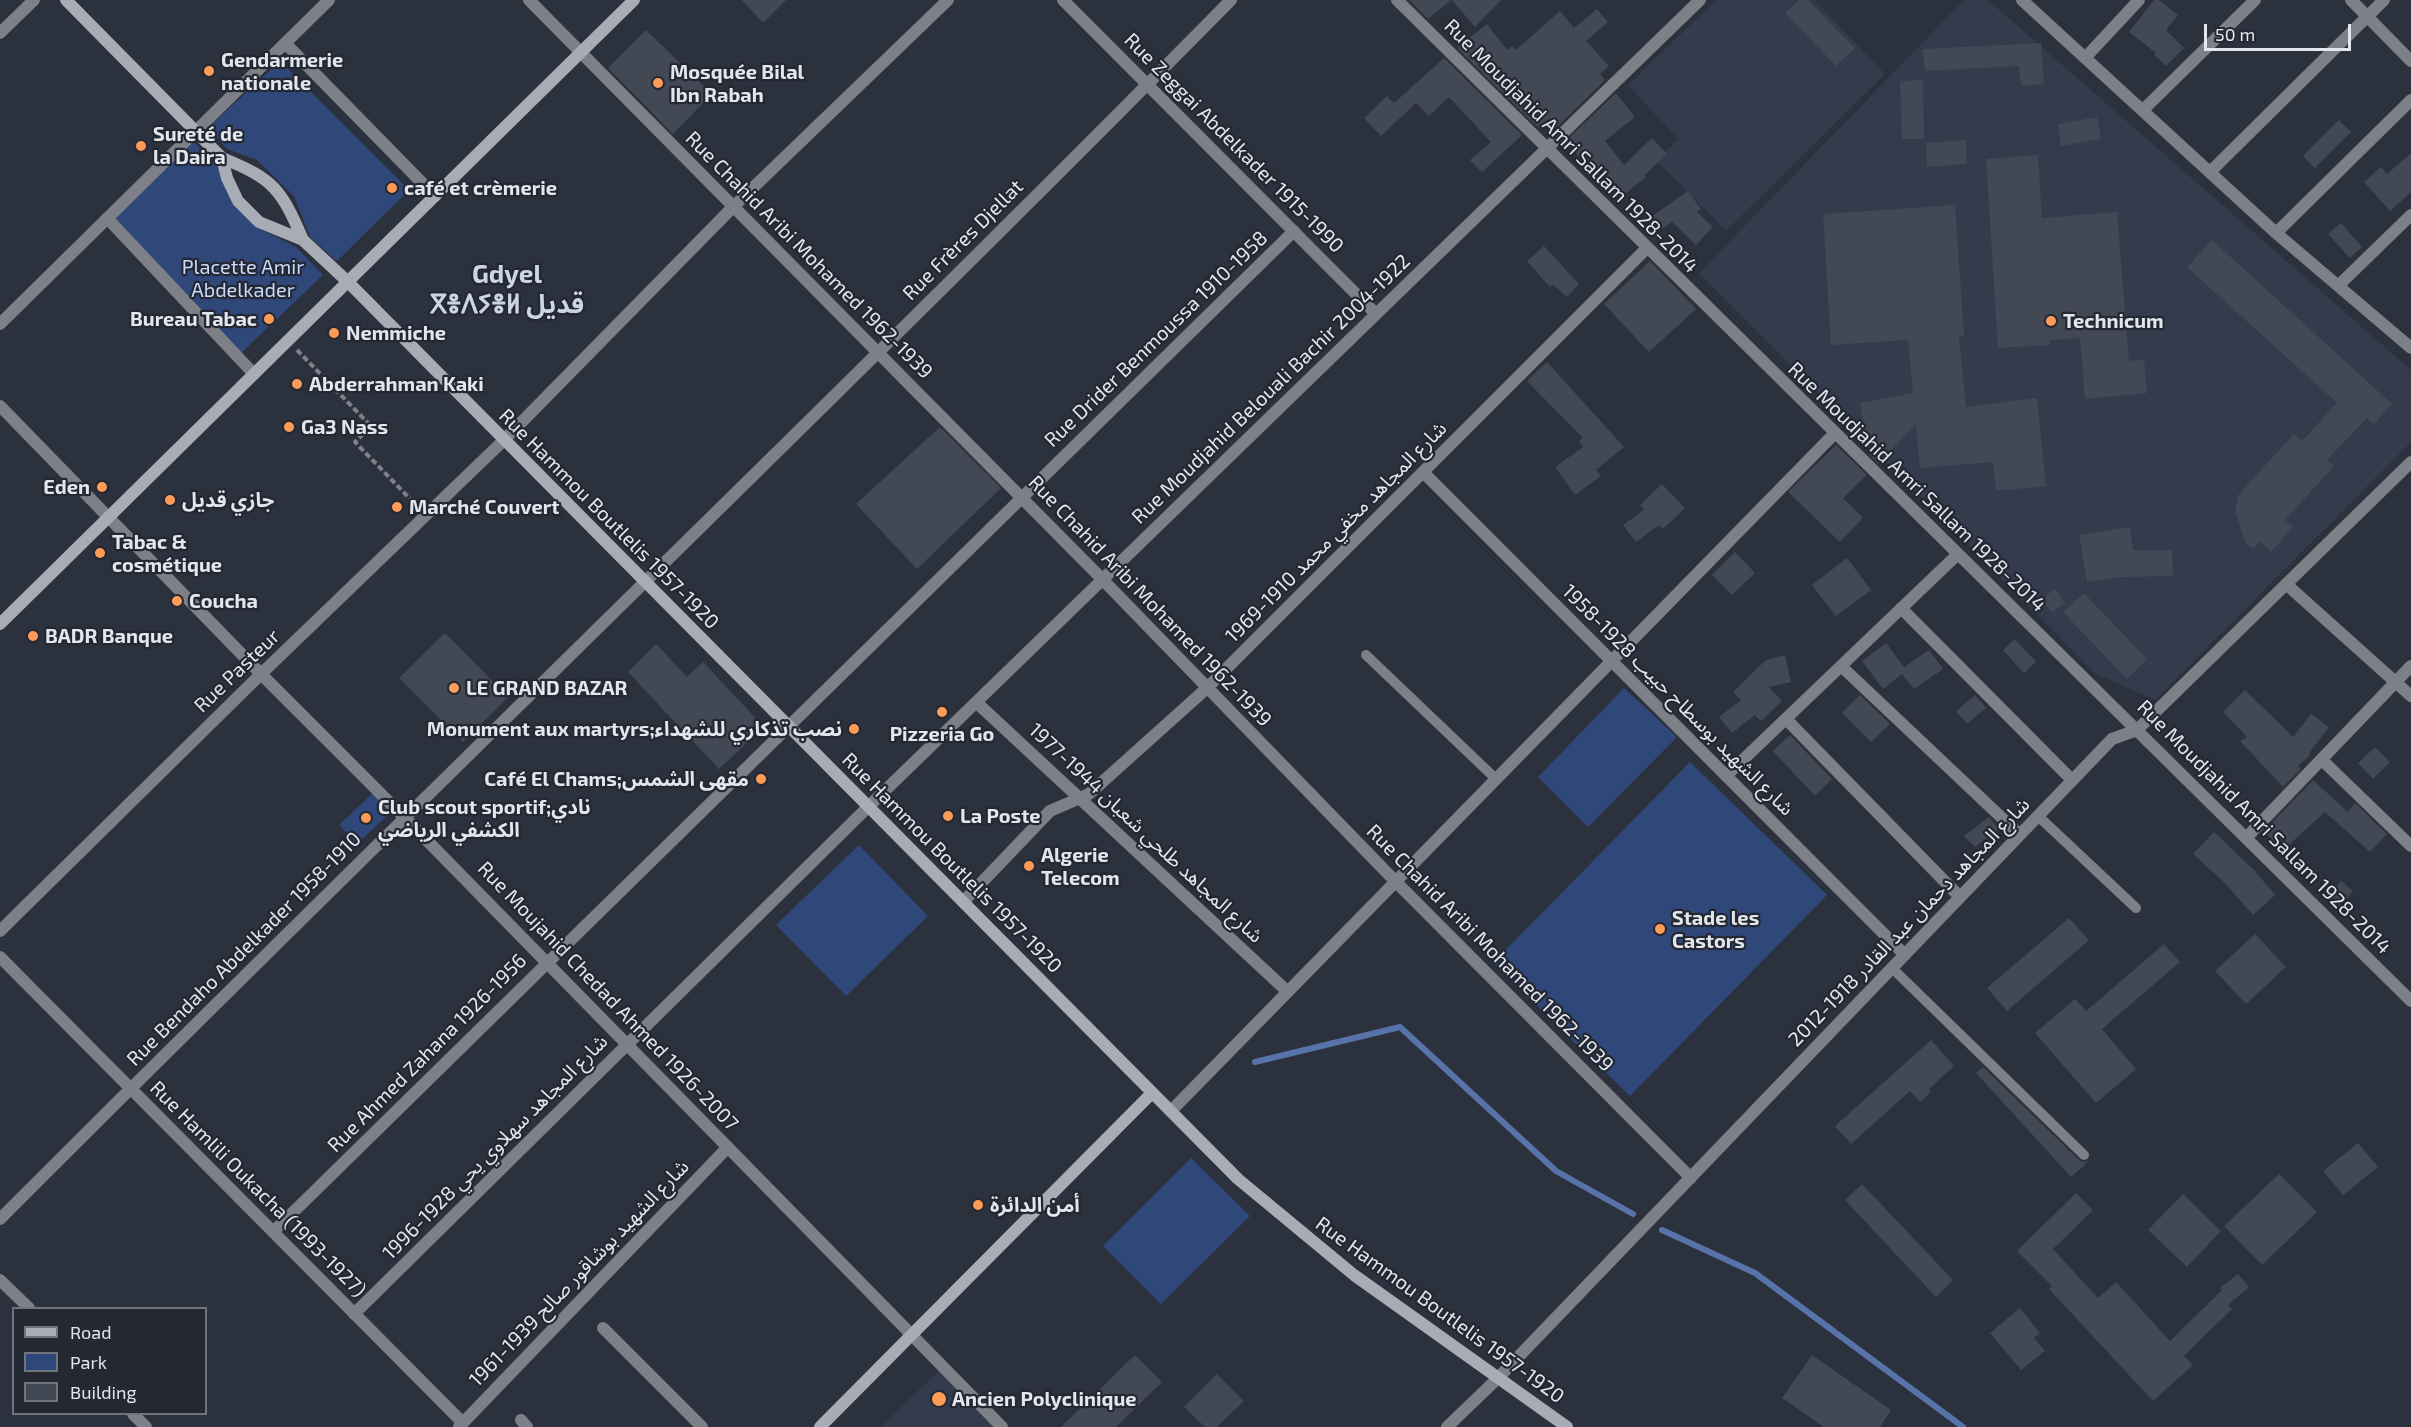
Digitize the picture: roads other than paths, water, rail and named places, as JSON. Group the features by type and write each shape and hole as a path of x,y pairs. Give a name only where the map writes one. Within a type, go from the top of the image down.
{"main road":[{"path":"66,0 222,158 252,170 271,184 287,203 303,240"},
{"path":"0,624 634,0"},
{"path":"222,158 227,178 238,201 259,222 303,240"},
{"name":"Rue Hammou Boutlelis 1957-1920","path":"303,240 348,282 503,441 1238,1179 1354,1275 1567,1427"},
{"path":"820,1427 1152,1093"}],"street":[{"path":"0,33 34,0"},
{"path":"0,324 329,0"},
{"name":"Rue Chahid Aribi Mohamed 1962-1939","path":"529,0 1103,579 1396,882 1690,1178"},
{"name":"Rue Pasteur","path":"0,931 261,674 503,441 733,207 948,0"},
{"name":"Rue Zeggai Abdelkader 1915-1990","path":"1064,0 1376,314"},
{"name":"Rue Frères Djellat","path":"646,583 1231,0"},
{"name":"Rue Moudjahid Amri Sallam 1928-2014","path":"1397,0 2411,1001"},
{"name":"Rue Moudjahid Belouali Bachir 2004-1922","path":"868,807 1700,0"},
{"path":"2022,0 2276,233 2410,347"},
{"path":"2085,58 2139,0"},
{"path":"2142,111 2255,0"},
{"path":"2351,0 2411,62"},
{"path":"2210,172 2384,0"},
{"path":"285,43 435,196"},
{"path":"2276,233 2411,100"},
{"path":"2338,286 2411,215"},
{"path":"107,218 254,374"},
{"name":"Rue Drider Benmoussa 1910-1958","path":"788,726 1294,231"},
{"name":"شارع المجاهد مخفي محمد 1910-1969","path":"963,902 1050,811 1089,794 1208,688 1647,248"},
{"name":"Rue Moujahid Chedad Ahmed 1926-2007","path":"0,406 1002,1427"},
{"path":"1171,1112 1835,433"},
{"name":"شارع المجاهد دحمان عبد القادر 1918-2012","path":"1447,1427 1498,1378 2112,739 2138,730 2411,462"},
{"name":"شارع الشهيد بوسطاح حبيب 1928-1958","path":"1423,472 1905,954"},
{"path":"1726,776 1958,554"},
{"name":"Rue Bendaho Abdelkader 1958-1910","path":"0,1219 404,817 646,583"},
{"path":"2286,584 2411,696"},
{"path":"1901,608 2072,780"},
{"path":"1841,666 2020,835"},
{"path":"2246,838 2411,666"},
{"name":"شارع المجاهد طلحي شعبان 1944-1977","path":"976,702 1288,992"},
{"path":"1786,719 1960,897"},
{"name":"Rue Ahmed Zahana 1926-1956","path":"273,1232 788,726"},
{"path":"2322,760 2411,846"},
{"name":"شارع المجاهد سهلاوي يحي 1928-1996","path":"354,1314 868,807"},
{"name":"Rue Hamlili Oukacha (1993-1927)","path":"0,957 461,1425"},
{"name":"شارع الشهيد بوشاقور صالح 1939-1961","path":"461,1425 728,1147"},
{"path":"0,1280 28,1307"},
{"path":"603,1328 702,1427"},
{"path":"135,1415 147,1427"}],"lane":[{"path":"1366,656 1496,779"},
{"path":"2038,816 2136,908"},
{"path":"1892,968 2084,1155"}],"waterway":[{"path":"1255,1062 1400,1027 1556,1171 1633,1214"},
{"path":"1662,1230 1755,1273 1963,1427"}],"place":[{"name":"Gendarmerie nationale","path":"209,71"},
{"name":"Mosquée Bilal Ibn Rabah","path":"658,83"},
{"name":"Sureté de la Daira","path":"141,146"},
{"name":"café et crèmerie","path":"392,188"},
{"name":"Bureau Tabac","path":"269,319"},
{"name":"Technicum","path":"2051,321"},
{"name":"Nemmiche","path":"334,333"},
{"name":"Abderrahman Kaki","path":"297,384"},
{"name":"Ga3 Nass","path":"289,427"},
{"name":"Eden","path":"102,487"},
{"name":"جازي قديل","path":"170,500"},
{"name":"Marché Couvert","path":"397,507"},
{"name":"Tabac & cosmétique","path":"100,553"},
{"name":"Coucha","path":"177,601"},
{"name":"BADR Banque","path":"33,636"},
{"name":"LE GRAND BAZAR","path":"454,688"},
{"name":"Pizzeria Go","path":"942,712"},
{"name":"Monument aux martyrs;نصب تذكاري للشهداء","path":"854,729"},
{"name":"Café El Chams;مقهى الشمس","path":"761,779"},
{"name":"La Poste","path":"948,816"},
{"name":"Club scout sportif;نادي الكشفي الرياضي","path":"366,818"},
{"name":"Algerie Telecom","path":"1029,866"},
{"name":"Stade les Castors","path":"1660,929"},
{"name":"أمن الدائرة","path":"978,1205"},
{"name":"Ancien Polyclinique","path":"939,1399"}],"district":[{"name":"Gdyel ⴳⴻⴷⵢⴻⵍ قديل","path":"507,289"}],"park label":[{"name":"Placette Amir Abdelkader","path":"243,278"}]}
